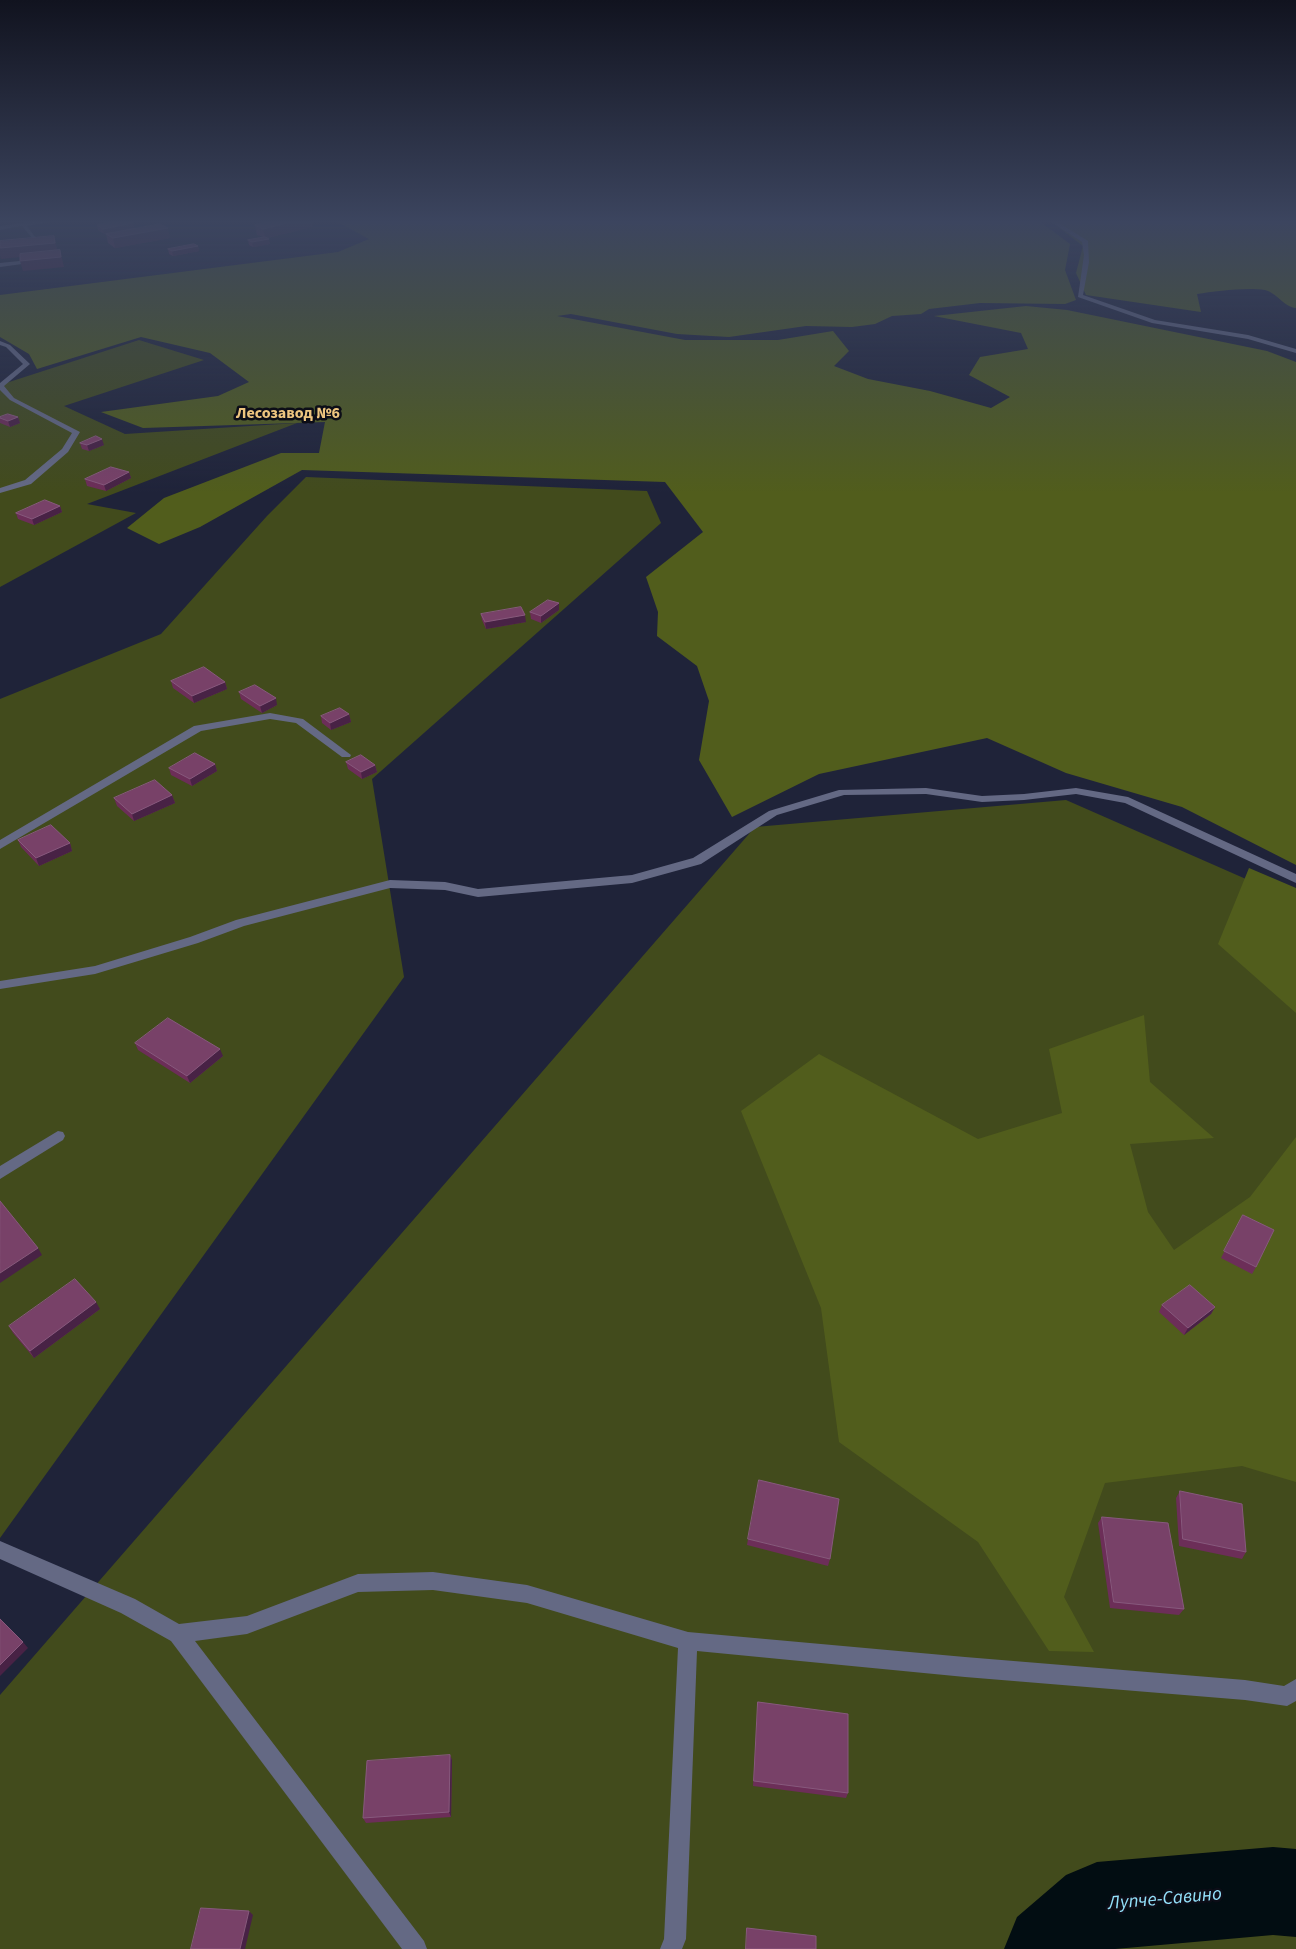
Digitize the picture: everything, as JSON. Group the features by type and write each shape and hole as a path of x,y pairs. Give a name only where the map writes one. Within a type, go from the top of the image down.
{"street":[{"path":"1119,311 1165,324 1230,333 1296,351"},
{"path":"0,343 8,346 27,364 0,386 12,399 76,432 65,450 28,482 0,491"},
{"path":"0,845 198,728 270,716 300,721 346,755"},
{"path":"0,985 95,970 194,940 240,923 390,884 445,886 478,893 632,879 697,861 773,813 843,792 926,791 982,799 1024,797 1076,791 1128,800 1296,879"},
{"path":"0,1173 58,1136"},
{"path":"0,1550 128,1606 178,1634 416,1949"},
{"path":"178,1634 247,1625 358,1583 433,1581 527,1594 688,1641 965,1668 1293,1695"},
{"path":"671,1949 675,1939 688,1641"}],"green space":[{"path":"0,311 926,311 921,314 892,316 875,324 852,327 806,326 729,337 677,334 571,314 557,316 685,340 778,340 833,331 849,351 834,366 868,379 930,391 991,408 1010,397 969,375 980,357 1028,349 1021,333 934,316 980,311 1072,311 1267,351 1296,362 1296,865 1182,807 1066,773 987,738 819,774 732,817 699,760 709,701 697,666 657,636 658,612 646,577 703,532 665,482 302,470 200,527 159,544 127,528 164,498 281,453 319,453 325,422 143,428 101,412 218,396 249,382 210,353 141,337 37,369 29,354 0,337"},
{"path":"139,340 204,360 64,406 125,434 297,423 87,504 136,513 0,587 0,385"},
{"path":"306,477 647,491 661,523 372,779 404,977 0,1538 0,699 161,634 267,516"},
{"path":"1066,800 1296,901 1296,1949 0,1949 0,1695 755,827"},
{"path":"1249,868 1296,888 1296,1013 1218,944"},
{"path":"1144,1015 1150,1082 1214,1138 1130,1144 1148,1212 1174,1250 1250,1197 1296,1137 1296,1482 1242,1466 1105,1483 1064,1597 1094,1652 1049,1651 978,1542 839,1442 821,1308 741,1111 819,1054 978,1139 1062,1113 1049,1049"}],"building":[{"path":"8,414 18,417 8,421 0,418"},
{"path":"96,436 102,439 87,445 80,443"},
{"path":"111,467 129,472 104,485 85,479"},
{"path":"45,500 60,506 32,519 16,513"},
{"path":"548,600 559,603 541,616 530,612"},
{"path":"521,607 525,615 485,622 481,614"},
{"path":"204,667 225,682 192,696 171,681"},
{"path":"255,685 276,698 260,706 239,692"},
{"path":"340,708 349,714 330,723 321,716"},
{"path":"195,753 215,764 190,779 169,768"},
{"path":"361,755 375,765 361,772 346,762"},
{"path":"155,780 172,795 132,814 114,798"},
{"path":"51,825 70,843 36,858 18,840"},
{"path":"168,1018 220,1049 187,1076 135,1043"},
{"path":"0,1201 38,1248 0,1273"},
{"path":"1243,1215 1274,1230 1256,1267 1224,1251"},
{"path":"75,1279 96,1302 30,1351 9,1326"},
{"path":"1190,1285 1215,1307 1188,1328 1162,1305"},
{"path":"759,1480 839,1499 830,1559 748,1539"},
{"path":"1180,1491 1242,1504 1246,1552 1183,1539"},
{"path":"1102,1517 1168,1523 1184,1609 1114,1602"},
{"path":"0,1619 23,1642 0,1665"},
{"path":"758,1702 848,1714 848,1793 754,1781"},
{"path":"450,1755 449,1812 363,1818 367,1761"},
{"path":"201,1908 249,1911 240,1949 191,1949"},
{"path":"747,1928 816,1936 816,1949 746,1949"}],"waterway":[{"name":"Лупче-Савино","path":"1049,1949 1097,1906 1273,1891 1296,1893"}],"district":[{"name":"Лесозавод №6","path":"288,414"}]}
